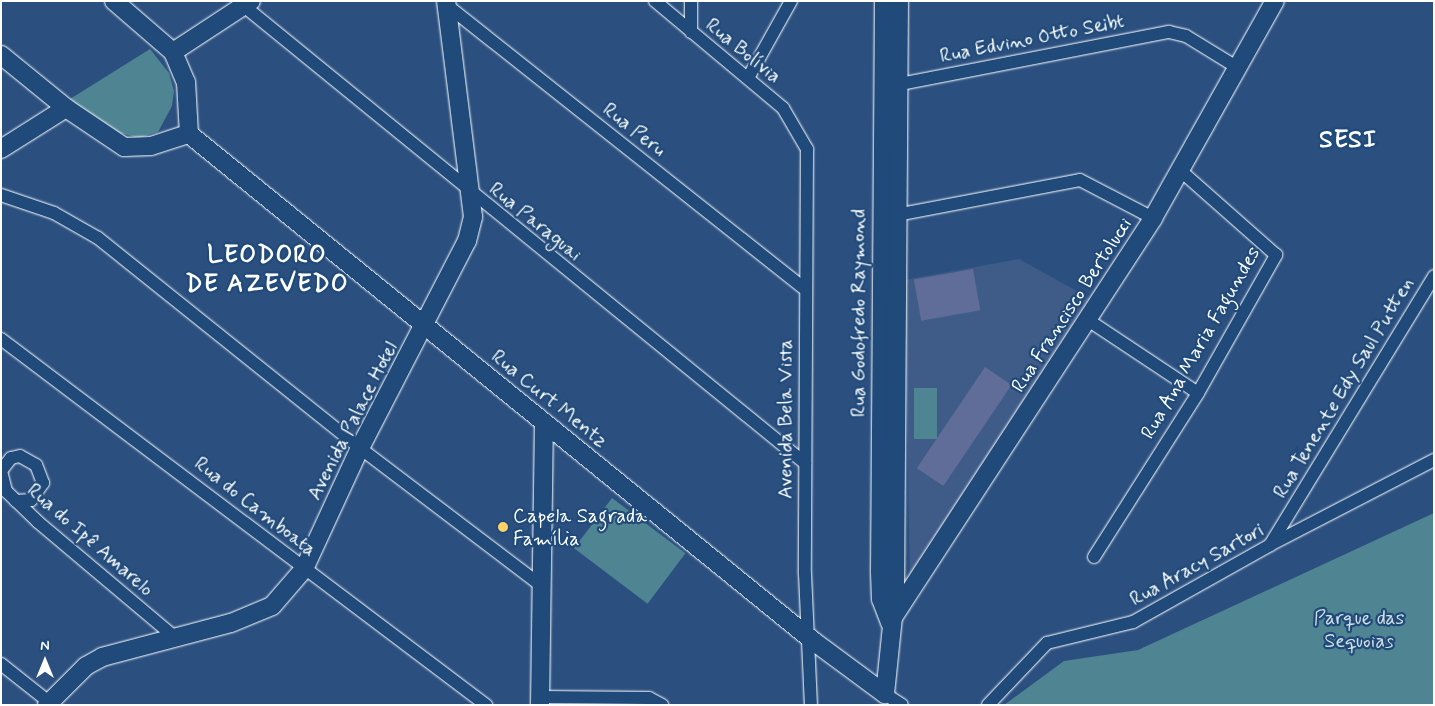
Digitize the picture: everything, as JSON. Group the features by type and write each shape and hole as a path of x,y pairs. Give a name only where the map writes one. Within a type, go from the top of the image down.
{"main road":[{"path":"1,55 66,108 124,148 151,146 189,134 186,82 173,52 114,1"},
{"name":"Rua Godofredo Raymond","path":"884,1 891,86"},
{"name":"Rua Godofredo Raymond","path":"885,699 890,622 881,590 888,216 891,86 899,1"},
{"name":"Rua Francisco Bertolucci","path":"890,622 1153,218 1275,1"},
{"name":"Avenida Palace Hotel","path":"48,703 86,666 102,656 172,635 231,623 272,606 304,569 360,448 426,326 467,241 473,196 445,2"},
{"path":"173,52 248,4"},
{"path":"1,149 66,108"},
{"name":"Rua Curt Mentz","path":"189,134 885,699"},
{"path":"540,701 544,423"}],"street":[{"name":"Rua Bolívia","path":"655,1 783,108 802,134"},
{"path":"690,32 691,1"},
{"path":"748,78 791,1"},
{"name":"Rua Peru","path":"445,2 804,288"},
{"name":"Rua Paraguai","path":"248,4 473,196 805,463"},
{"name":"Rua Edvino Otto Seibt","path":"891,86 1170,32 1186,36 1238,68"},
{"name":"Avenida Bela Vista","path":"802,134 808,169 804,288 805,574 812,640 811,705"},
{"name":"Rua Ana Maria Fagundes","path":"1094,557 1198,393 1276,255 1180,170"},
{"path":"888,216 1080,180 1153,218"},
{"path":"1,195 54,213 98,238 360,448 542,586"},
{"name":"Rua Tenente Edy Saul Putten","path":"1270,545 1434,276"},
{"path":"1088,320 1198,393"},
{"name":"Rua do Camboata","path":"1,340 486,705"},
{"name":"Rua do Ipê Amarelo","path":"16,501 32,500 40,492 41,473 29,458 20,456 5,464 3,484 16,501 172,635"},
{"name":"Rua Aracy Sartori","path":"988,705 1047,643 1133,622 1270,545 1434,460"},
{"path":"1,664 48,703"},
{"path":"540,701 649,698 662,705"},
{"path":"885,699 902,705"}],"shaded area":[{"path":"1019,259 1091,299 910,577 904,280"}],"green space":[{"path":"150,49 169,73 174,91 172,106 158,132 139,138 120,133 70,99"},
{"path":"914,388 937,388 937,439 914,439"},
{"path":"612,498 685,553 648,604 574,548"},
{"name":"Parque das Sequoias","path":"1434,513 1434,705 1004,705 1064,661 1138,650"}],"building":[{"path":"973,269 980,310 921,321 914,279"},
{"path":"985,367 1012,385 943,486 917,468"}],"place":[{"name":"Capela Sagrada Família","path":"503,527"}],"district":[{"name":"SESI","path":"1348,141"},
{"name":"LEODORO DE AZEVEDO","path":"267,272"}]}
